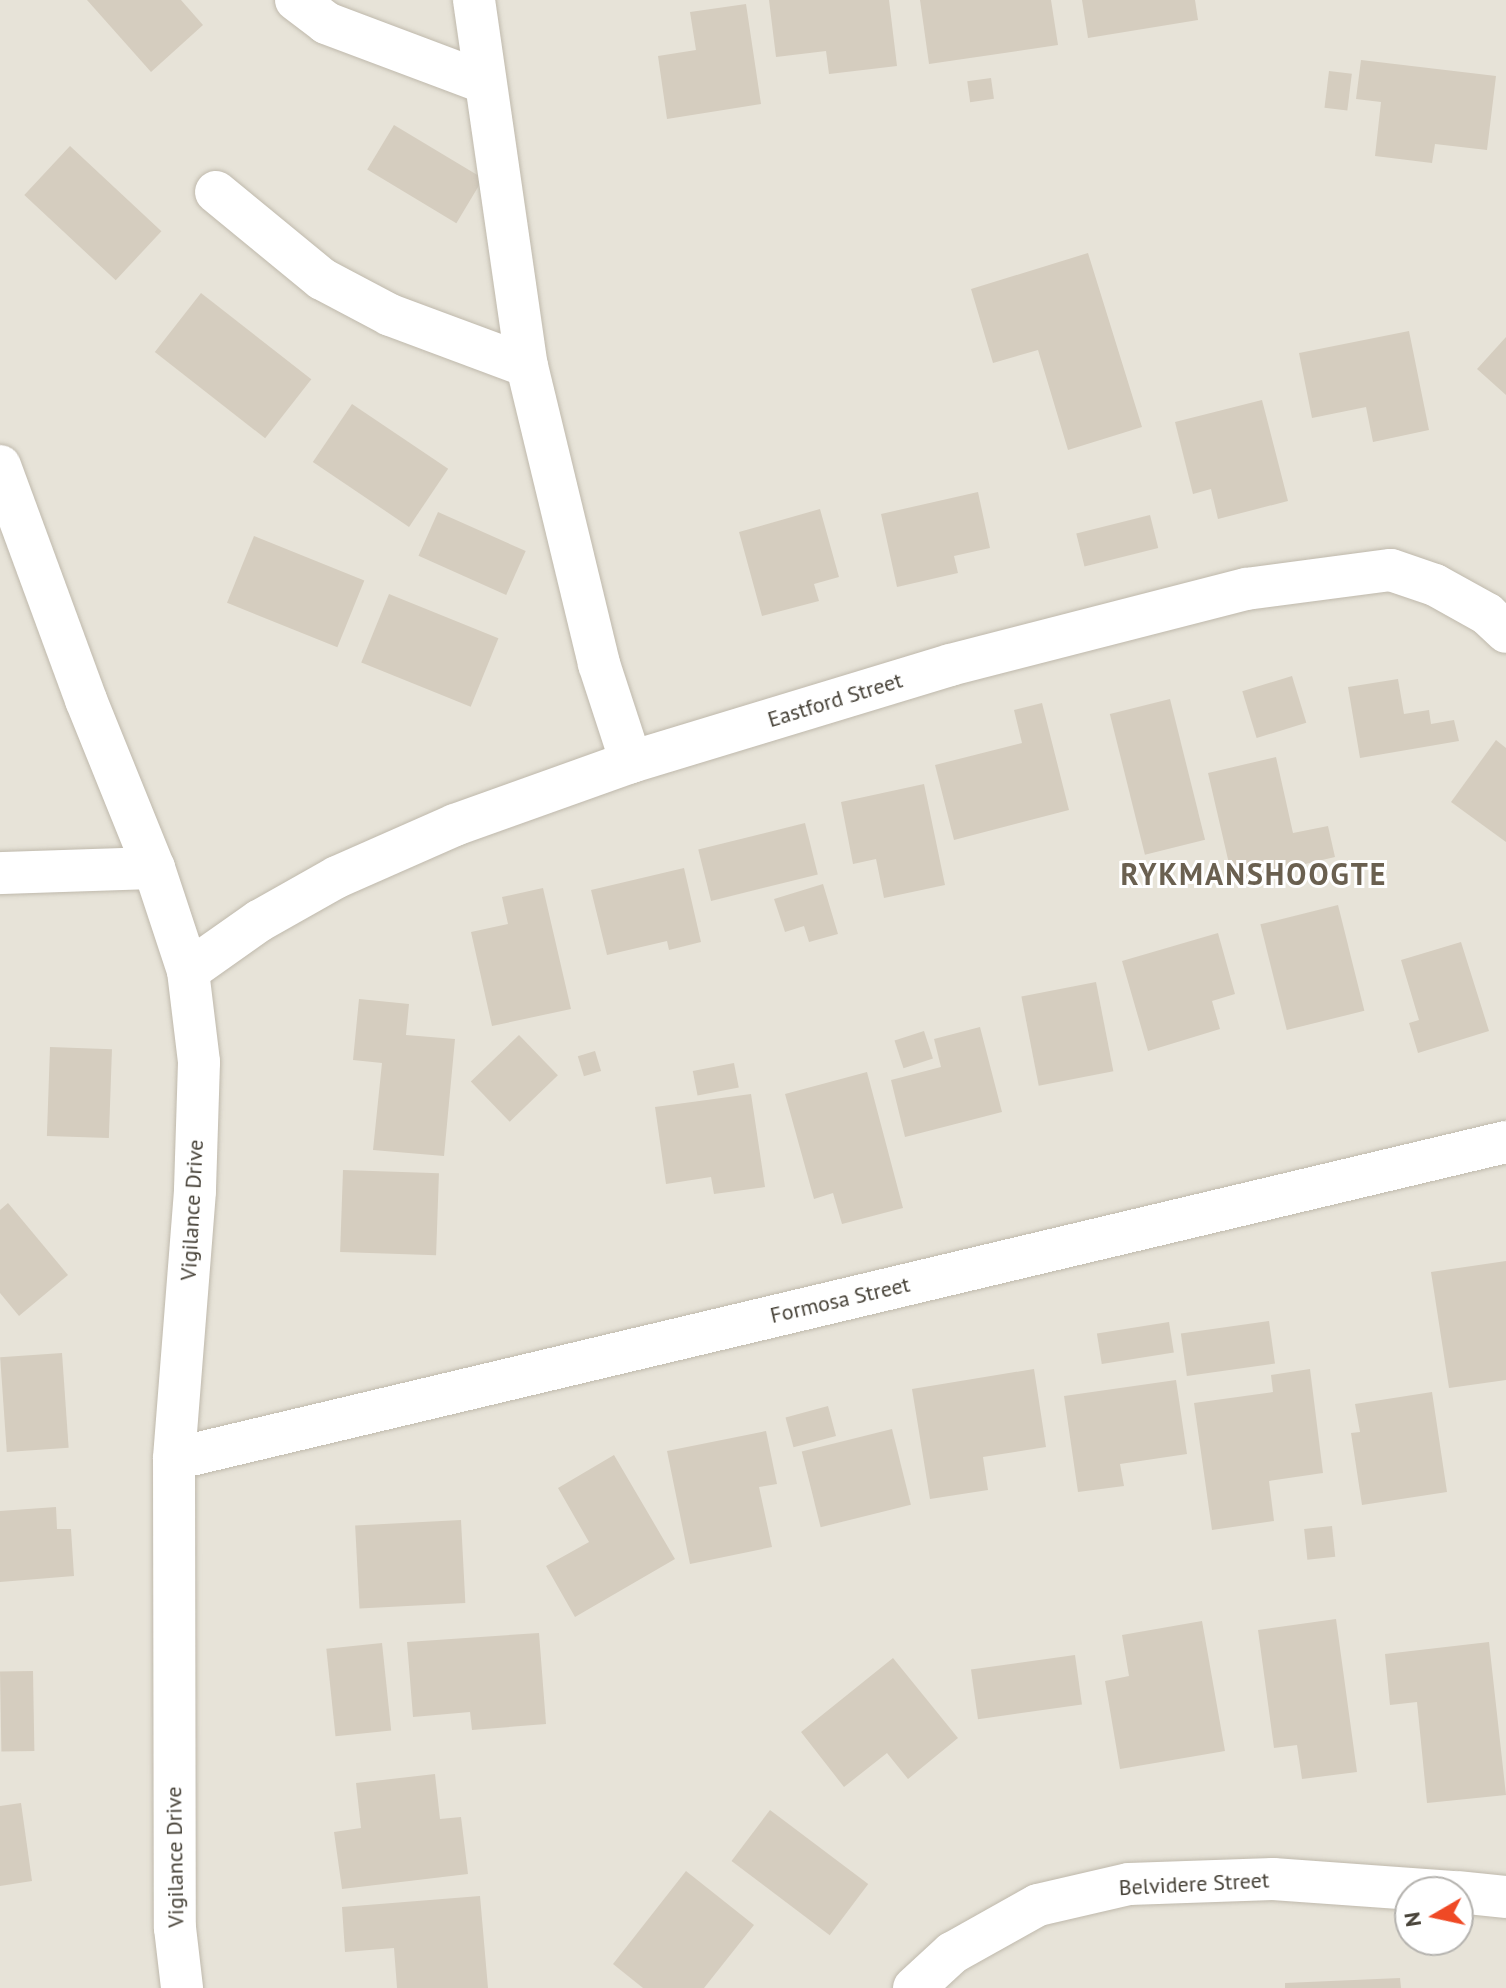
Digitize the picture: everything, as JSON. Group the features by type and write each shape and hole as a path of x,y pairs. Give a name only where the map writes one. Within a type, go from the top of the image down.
{"street":[{"path":"296,0 326,23 483,82"},
{"path":"474,0 483,82 527,366 599,664 631,762"},
{"path":"216,192 322,279 390,315 527,366"},
{"name":"Vigilance Drive","path":"0,466 86,700 154,868 188,971 199,1062 195,1191 174,1459 175,1928 182,1988"},
{"name":"Eastford Street","path":"188,971 259,921 337,877 455,825 631,762 950,665 1246,589 1391,570 1435,585 1487,614 1506,632"},
{"path":"0,873 154,868"},
{"name":"Formosa Street","path":"174,1459 1506,1142"},
{"name":"Belvidere Street","path":"914,1988 952,1953 1038,1905 1129,1884 1273,1879 1394,1888"},
{"name":"Belvidere Street","path":"1474,1894 1506,1897"}],"shaded area":[{"path":"0,0 1506,0 1506,1988 0,1988"}],"building":[{"path":"87,0 181,0 203,25 151,72"},
{"path":"769,0 889,0 897,66 829,74 826,51 776,57"},
{"path":"920,0 1051,0 1058,45 929,64"},
{"path":"1082,0 1195,0 1198,20 1088,38"},
{"path":"746,4 761,104 667,119 658,56 696,50 690,12"},
{"path":"1361,60 1496,76 1487,150 1435,144 1432,163 1375,156 1381,102 1356,99"},
{"path":"1329,71 1352,74 1347,111 1324,108"},
{"path":"991,78 994,99 970,102 967,81"},
{"path":"394,125 483,179 456,223 367,170"},
{"path":"70,146 161,231 116,280 24,195"},
{"path":"1088,253 1142,427 1068,450 1038,350 993,363 971,289"},
{"path":"201,293 311,379 265,438 155,352"},
{"path":"1409,331 1429,430 1373,442 1366,407 1312,418 1299,353"},
{"path":"1506,337 1506,395 1477,369"},
{"path":"1262,400 1288,501 1218,519 1211,489 1193,494 1175,422"},
{"path":"352,404 448,469 409,527 313,462"},
{"path":"978,492 990,548 954,556 958,573 897,587 881,514"},
{"path":"820,509 839,577 814,584 819,601 762,616 739,532"},
{"path":"438,512 526,551 506,595 418,556"},
{"path":"1150,515 1158,548 1084,566 1076,533"},
{"path":"254,536 364,581 337,647 227,603"},
{"path":"389,594 498,638 471,707 361,663"},
{"path":"1292,676 1306,723 1257,738 1242,691"},
{"path":"1398,679 1404,714 1429,710 1431,724 1454,720 1459,741 1360,758 1348,687"},
{"path":"1170,699 1205,840 1145,855 1110,714"},
{"path":"1042,703 1069,810 954,840 935,765 1022,743 1014,710"},
{"path":"1496,740 1506,748 1506,842 1451,802"},
{"path":"1276,757 1293,833 1328,826 1335,857 1233,881 1208,773"},
{"path":"924,784 945,885 884,898 876,859 853,864 841,802"},
{"path":"805,823 818,874 711,901 698,850"},
{"path":"684,868 701,942 669,950 667,941 607,955 591,890"},
{"path":"823,884 838,934 809,942 804,926 785,932 774,899"},
{"path":"543,888 571,1009 492,1026 471,932 508,924 502,897"},
{"path":"1338,905 1364,1011 1287,1030 1260,924"},
{"path":"1218,933 1235,994 1212,1001 1220,1029 1148,1051 1122,961"},
{"path":"1461,942 1489,1031 1418,1053 1409,1023 1419,1020 1401,960"},
{"path":"1096,982 1113,1071 1039,1086 1021,997"},
{"path":"359,999 409,1004 406,1035 455,1039 444,1156 373,1150 382,1063 353,1060"},
{"path":"980,1027 1002,1112 905,1137 891,1080 941,1067 934,1039"},
{"path":"924,1031 933,1059 903,1068 895,1041"},
{"path":"519,1035 558,1075 510,1122 471,1082"},
{"path":"50,1047 112,1049 109,1138 47,1136"},
{"path":"595,1051 601,1071 584,1076 578,1056"},
{"path":"734,1063 739,1088 698,1096 693,1071"},
{"path":"867,1072 903,1208 842,1224 833,1193 814,1199 785,1094"},
{"path":"751,1094 765,1187 714,1194 711,1177 666,1184 655,1107"},
{"path":"343,1170 439,1173 436,1255 340,1252"},
{"path":"8,1203 68,1275 19,1316 0,1293 0,1210"},
{"path":"1506,1261 1506,1380 1449,1388 1431,1272"},
{"path":"1269,1321 1275,1364 1187,1376 1181,1333"},
{"path":"1169,1322 1174,1353 1102,1364 1097,1333"},
{"path":"62,1353 69,1448 7,1452 0,1357"},
{"path":"1034,1369 1046,1447 983,1457 988,1490 930,1499 912,1389"},
{"path":"1310,1369 1323,1473 1269,1481 1274,1521 1212,1530 1194,1403 1273,1392 1271,1375"},
{"path":"1176,1380 1187,1454 1120,1464 1124,1486 1078,1492 1064,1396"},
{"path":"1432,1392 1447,1492 1362,1505 1351,1433 1360,1432 1355,1404"},
{"path":"828,1406 836,1436 794,1447 785,1417"},
{"path":"892,1429 911,1505 821,1527 802,1451"},
{"path":"766,1431 777,1484 759,1487 772,1547 690,1564 667,1451"},
{"path":"614,1455 675,1559 575,1617 546,1566 589,1542 558,1488"},
{"path":"56,1507 57,1529 71,1529 74,1576 0,1582 0,1511"},
{"path":"461,1520 465,1603 359,1608 355,1526"},
{"path":"1332,1526 1335,1557 1307,1560 1304,1529"},
{"path":"1336,1619 1357,1772 1302,1779 1297,1745 1274,1748 1258,1630"},
{"path":"1202,1621 1225,1751 1120,1769 1105,1681 1129,1676 1122,1635"},
{"path":"539,1633 546,1724 472,1730 470,1712 413,1717 407,1642"},
{"path":"1489,1642 1506,1795 1427,1803 1417,1702 1390,1705 1385,1654"},
{"path":"382,1643 391,1731 336,1736 326,1649"},
{"path":"1075,1655 1082,1705 978,1719 971,1670"},
{"path":"893,1658 958,1738 908,1779 887,1753 844,1787 801,1732"},
{"path":"33,1671 34,1751 1,1752 0,1672"},
{"path":"435,1774 440,1819 461,1817 468,1874 342,1889 334,1832 361,1828 356,1783"},
{"path":"21,1803 32,1881 0,1886 0,1806"},
{"path":"770,1810 868,1884 830,1935 731,1861"},
{"path":"686,1871 754,1925 704,1988 643,1988 613,1964"},
{"path":"480,1896 488,1988 397,1988 394,1948 345,1952 342,1907"},
{"path":"1400,1978 1401,1988 1285,1988 1285,1983"}],"district":[{"name":"RYKMANSHOOGTE","path":"1254,874"}]}
